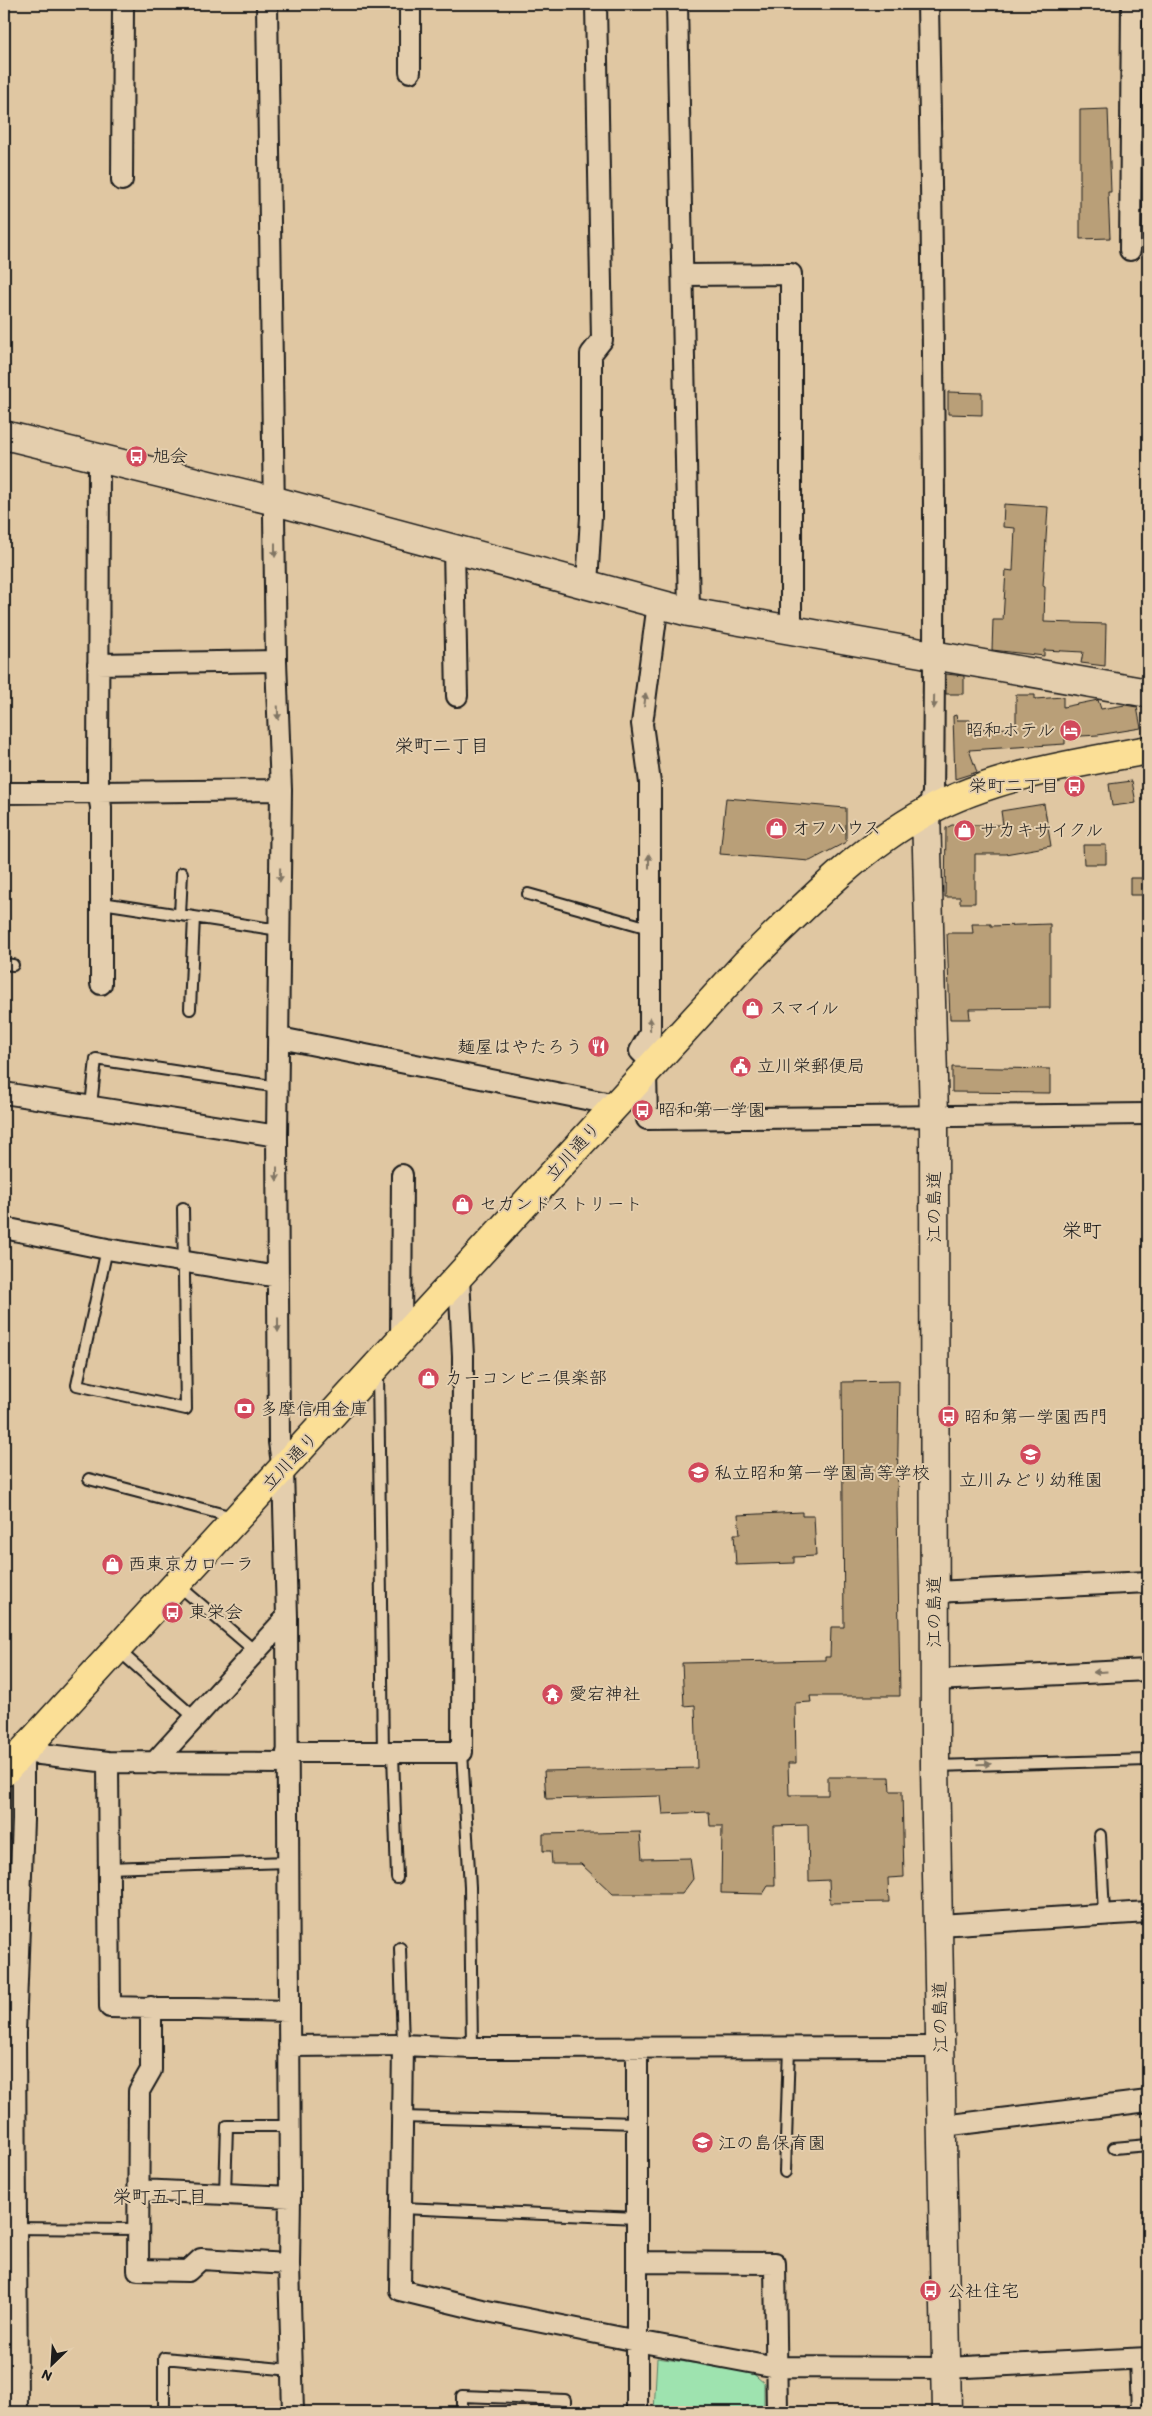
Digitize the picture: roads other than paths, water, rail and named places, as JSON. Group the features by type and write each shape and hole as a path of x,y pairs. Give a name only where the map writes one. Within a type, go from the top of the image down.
{"main road":[{"name":"立川通り","path":"4,1772 176,1583 284,1470 746,963 805,906 887,837 926,812 972,792 1034,772 1148,750"}],"street":[{"path":"122,180 123,4"},
{"path":"267,4 276,660 281,790 280,1038 277,1136 278,1442 284,1470 287,1617 289,2264 293,2412"},
{"path":"410,4 410,72"},
{"path":"587,585 590,516 591,354 602,340 596,4"},
{"path":"677,4 678,116 684,275 689,612"},
{"path":"926,812 933,794 934,654 931,145 928,4"},
{"path":"1130,250 1140,53 1132,4"},
{"path":"684,275 791,274 791,630"},
{"path":"4,435 275,502 689,612 1148,693"},
{"path":"99,457 98,791 101,807 101,984"},
{"path":"454,549 457,696"},
{"path":"658,603 642,724 650,783 650,1033 640,1051 650,1068 646,1119 1148,1114"},
{"path":"98,664 276,660"},
{"path":"4,792 281,790"},
{"name":"江の島道","path":"926,812 934,1116 935,1766 947,2412"},
{"path":"280,1038 616,1105"},
{"path":"4,1094 277,1136"},
{"path":"401,1340 402,1174"},
{"path":"4,1228 107,1250 278,1276"},
{"path":"16,2412 9,2228 23,1820 22,1752 108,1762 154,1763 388,1753 462,1752 463,1356 459,1277"},
{"path":"934,1592 1148,1582"},
{"path":"154,1763 287,1617"},
{"path":"935,1680 1148,1670"},
{"path":"108,1762 110,2007 289,2011"},
{"path":"939,1925 1148,1912"},
{"path":"151,2008 151,2070 139,2091 140,2190 138,2270 188,2271 201,2258 289,2264"},
{"path":"403,2045 400,2290 482,2310 776,2367 946,2368 1142,2359"},
{"path":"289,2046 403,2045 472,2048 941,2047"},
{"path":"637,2048 638,2412"},
{"path":"943,2126 1148,2101"},
{"path":"140,2190 290,2197"},
{"path":"637,2262 775,2264 777,2412"}],"lane":[{"path":"180,915 182,873"},
{"path":"528,894 649,928"},
{"path":"102,902 280,930"},
{"path":"190,1009 194,917"},
{"path":"91,1106 96,1059 278,1087"},
{"path":"107,1250 77,1385 186,1409 183,1208"},
{"path":"378,1366 388,1753 397,1878"},
{"path":"89,1479 237,1518"},
{"path":"176,1583 256,1652"},
{"path":"116,1649 195,1718"},
{"path":"462,1752 470,1887 472,2048"},
{"path":"935,1766 1148,1760"},
{"path":"1100,1835 1104,1914"},
{"path":"108,1868 288,1862"},
{"path":"400,1948 403,2045"},
{"path":"785,2172 789,2047"},
{"path":"402,2118 637,2122"},
{"path":"224,2194 227,2126 290,2126"},
{"path":"1114,2148 1148,2145"},
{"path":"401,2208 637,2218"},
{"path":"9,2228 139,2229"},
{"path":"164,2412 164,2358 292,2370"},
{"path":"1137,2412 1142,2359"},
{"path":"462,2412 462,2396 565,2400 565,2412"}],"place":[{"name":"旭会","path":"136,456"},
{"name":"昭和ホテル","path":"1071,730"},
{"name":"栄町二丁目","path":"1075,786"},
{"name":"オフハウス","path":"776,828"},
{"name":"サカキサイクル","path":"964,830"},
{"name":"スマイル","path":"753,1008"},
{"name":"麺屋はやたろう","path":"599,1047"},
{"name":"立川栄郵便局","path":"741,1066"},
{"name":"昭和第一学園","path":"642,1110"},
{"name":"セカンドストリート","path":"463,1204"},
{"name":"カーコンビニ倶楽部","path":"429,1378"},
{"name":"多摩信用金庫","path":"244,1409"},
{"name":"昭和第一学園西門","path":"948,1417"},
{"name":"立川みどり幼稚園","path":"1031,1455"},
{"name":"私立昭和第一学園高等学校","path":"698,1473"},
{"name":"西東京カローラ","path":"112,1564"},
{"name":"東栄会","path":"173,1612"},
{"name":"愛宕神社","path":"553,1694"},
{"name":"江の島保育園","path":"702,2143"},
{"name":"公社住宅","path":"931,2291"}],"district":[{"name":"栄町二丁目","path":"442,745"},
{"name":"栄町","path":"1082,1230"},
{"name":"栄町五丁目","path":"160,2196"}]}
